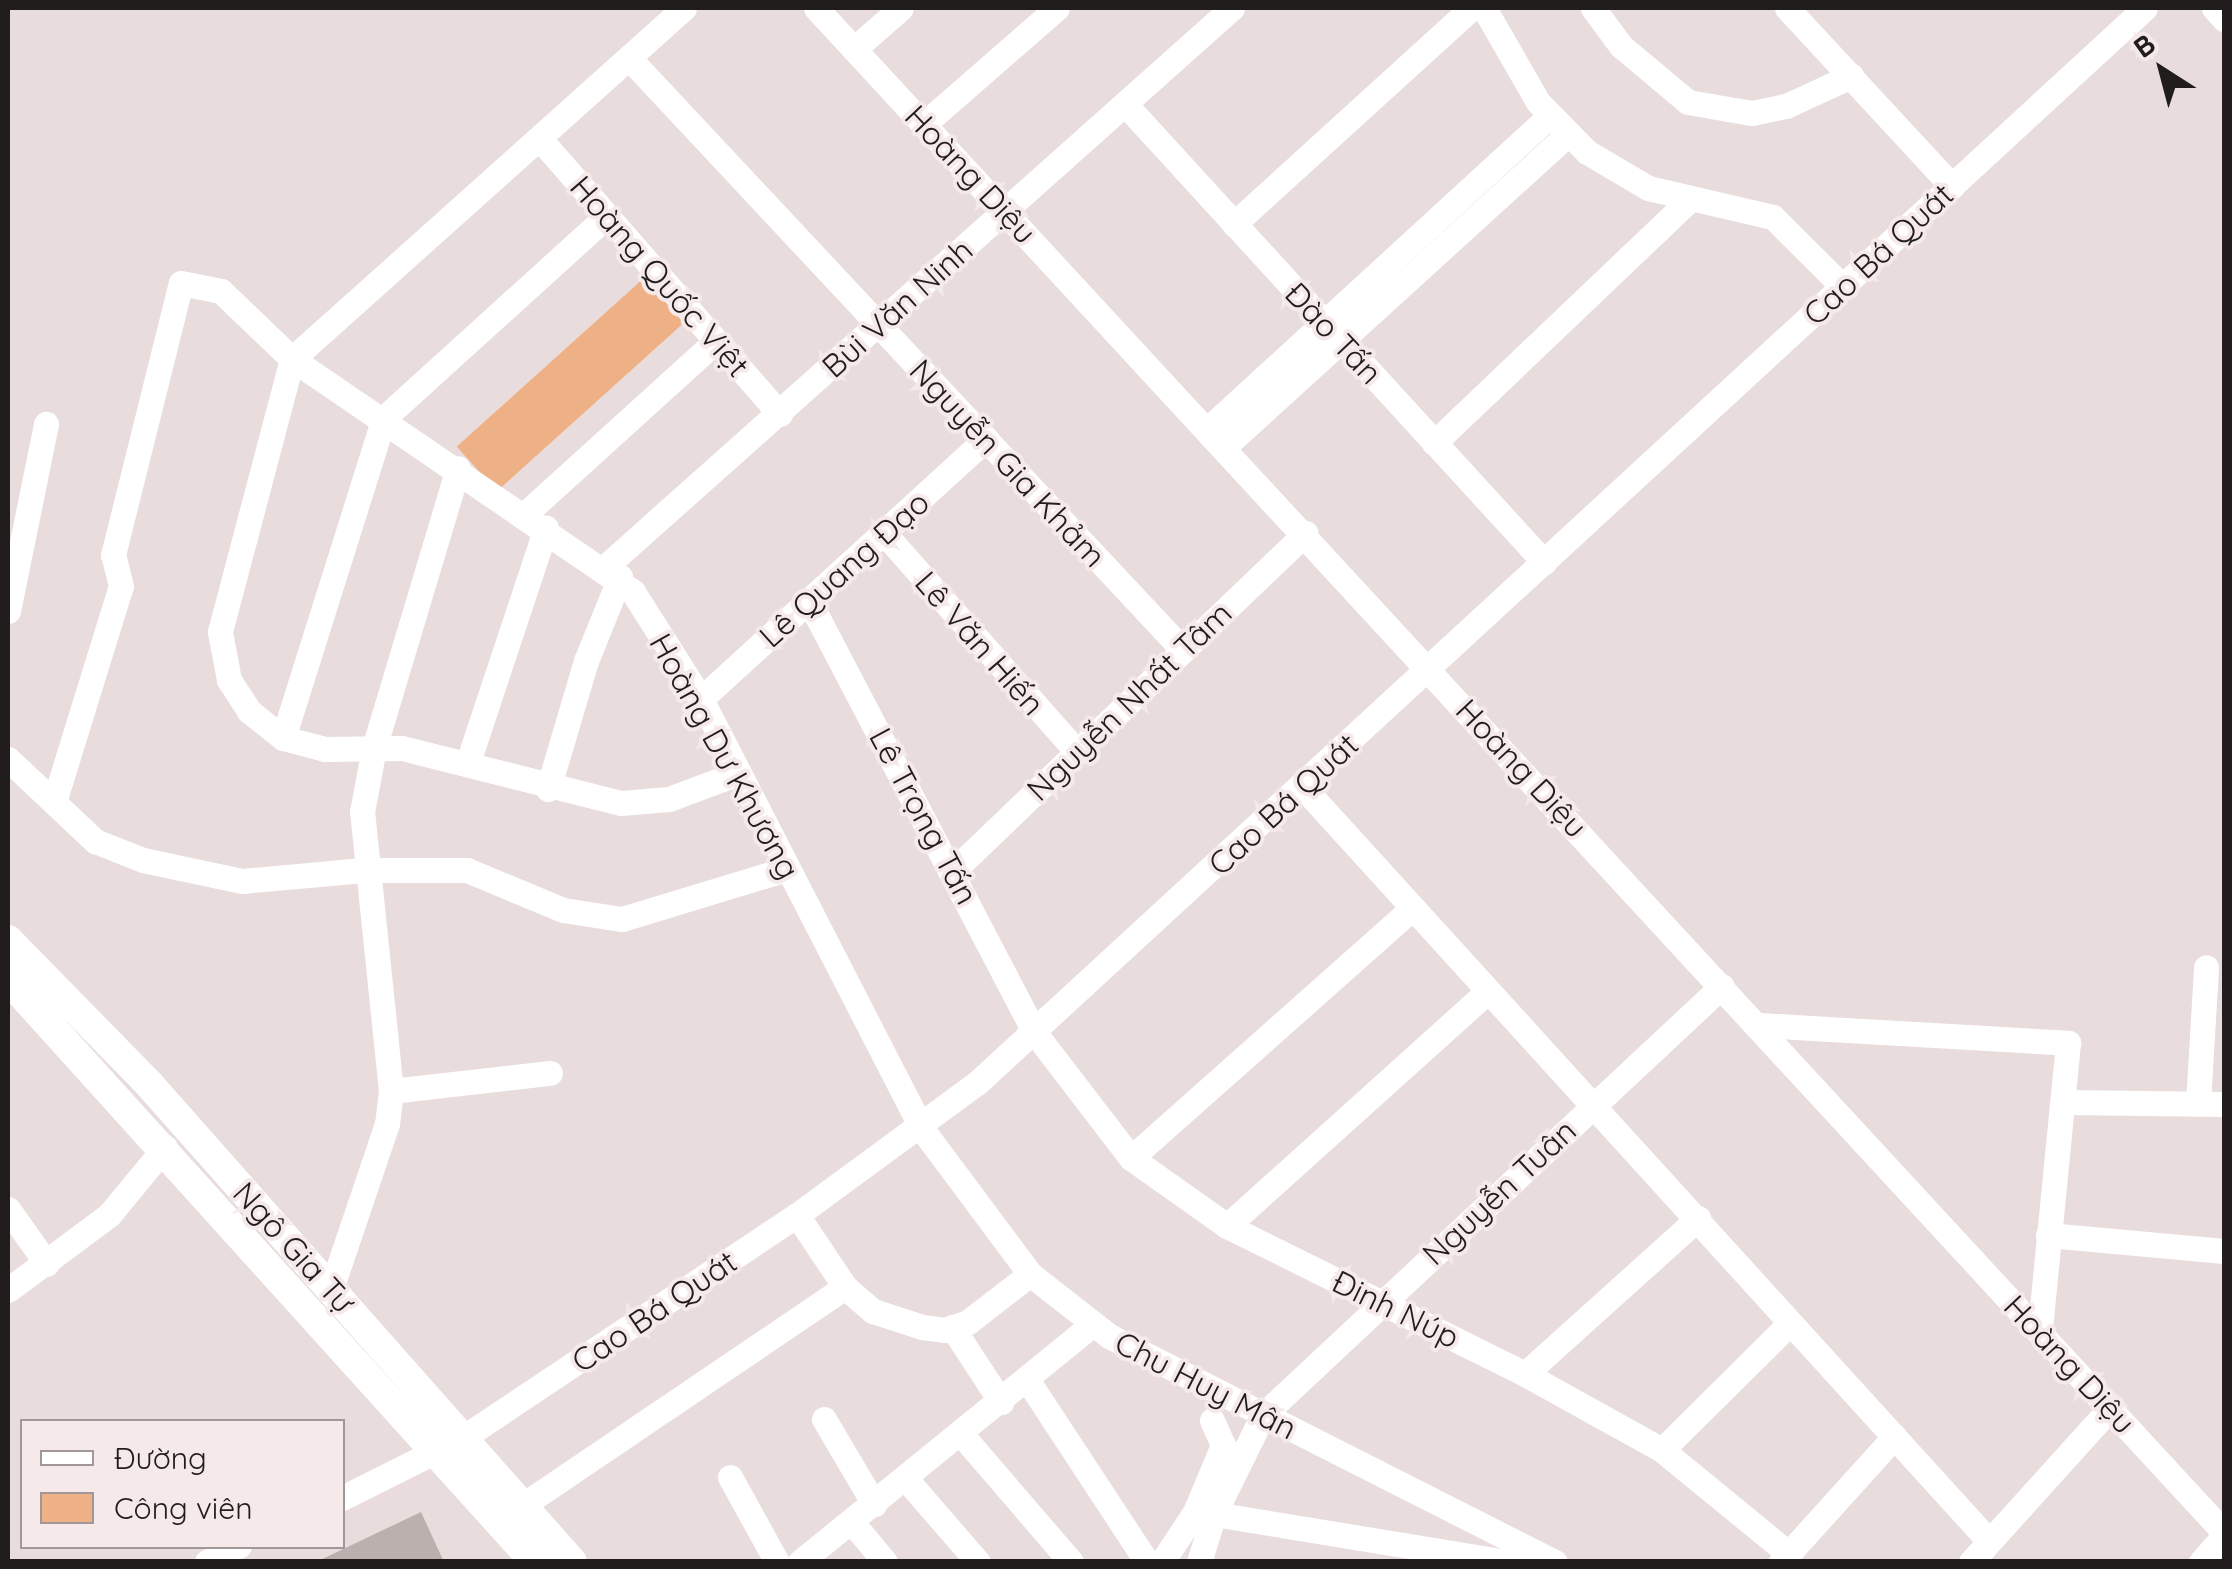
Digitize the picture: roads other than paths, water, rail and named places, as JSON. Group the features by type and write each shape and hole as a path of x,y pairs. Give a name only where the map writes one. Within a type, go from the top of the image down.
{"main road":[{"name":"Ngô Gia Tự","path":"8,940 176,1137 321,1321 451,1445 523,1505 572,1562"},
{"name":"Ngô Gia Tự","path":"8,979 332,1289 535,1562"},
{"path":"321,1321 332,1289"}],"street":[{"path":"684,8 292,360 220,632 229,680 249,711 282,738 325,748 374,748 468,762 548,789 620,803 653,801 738,773"},
{"name":"Hoàng Diệu","path":"816,8 1430,668 2224,1534"},
{"path":"854,49 900,8"},
{"path":"924,124 1056,8"},
{"name":"Bùi Văn Ninh","path":"612,572 780,414 1232,8"},
{"path":"1234,224 1471,8"},
{"path":"1484,8 1559,126 1648,188 1688,201 1773,217 1843,287"},
{"path":"1592,8 1621,46 1688,102 1752,113 1786,106 1851,76"},
{"path":"1787,8 1952,186"},
{"name":"Cao Bá Quát","path":"345,1497 451,1445 797,1216 922,1128 1035,1033 2145,8"},
{"path":"2214,8 2224,19"},
{"name":"Nguyễn Gia Khảm","path":"629,58 1183,650"},
{"name":"Đào Tấn","path":"1125,104 1544,562"},
{"path":"1216,438 1559,126"},
{"name":"Hoàng Quốc Việt","path":"540,139 780,414"},
{"path":"1434,442 1688,201"},
{"path":"282,738 384,418 607,216"},
{"name":"Hoàng Dư Khương","path":"54,802 121,586 113,555 180,283 221,292 292,360 612,572 701,699 922,1128"},
{"path":"468,762 535,521 716,341"},
{"path":"8,611 46,424"},
{"name":"Lê Quang Đạo","path":"701,699 986,439"},
{"path":"332,1289 387,1124 391,1092 364,870 362,812 374,748 458,468"},
{"name":"Lê Văn Hiến","path":"884,533 1077,752"},
{"name":"Nguyễn Nhất Tâm","path":"954,870 1304,533"},
{"path":"548,789 612,572"},
{"name":"Lê Trọng Tấn","path":"809,601 954,870 1035,1033"},
{"path":"8,759 95,841 242,881 364,870 468,870 564,910 622,919 788,869"},
{"path":"1302,786 1989,1541"},
{"path":"1131,1158 1413,908"},
{"path":"2198,1103 2206,967"},
{"name":"Nguyễn Tuân","path":"1199,1562 1214,1514 1263,1415 1722,986"},
{"path":"1227,1226 1488,991"},
{"path":"1758,1025 2068,1043 2040,1331"},
{"name":"Đinh Núp","path":"1035,1033 1131,1158 1227,1226 1525,1374 1662,1450 1784,1557"},
{"path":"391,1092 550,1073"},
{"path":"2063,1102 2224,1104"},
{"name":"Chu Huy Mân","path":"922,1128 1030,1274 1093,1324 1263,1415 1556,1562"},
{"path":"8,1290 109,1215 176,1137"},
{"path":"8,1208 47,1264"},
{"path":"797,1216 845,1286 891,1319 952,1327 988,1309 1030,1274"},
{"path":"1525,1374 1698,1218"},
{"path":"2048,1236 2224,1251"},
{"path":"523,1505 845,1286"},
{"path":"1662,1450 1790,1323"},
{"path":"800,1562 1028,1381 1093,1324"},
{"path":"952,1327 1001,1402"},
{"path":"1028,1381 1148,1562"},
{"path":"1971,1562 2110,1408"},
{"path":"824,1419 874,1504"},
{"path":"1162,1562 1194,1512 1223,1445 1212,1420"},
{"path":"961,1434 1071,1562"},
{"path":"1784,1557 1894,1437"},
{"path":"730,1477 777,1562"},
{"path":"906,1479 978,1562"},
{"path":"1214,1514 1507,1562"},
{"path":"851,1522 885,1562"},
{"path":"2201,1562 2224,1534"},
{"path":"207,1562 233,1549"}]}
